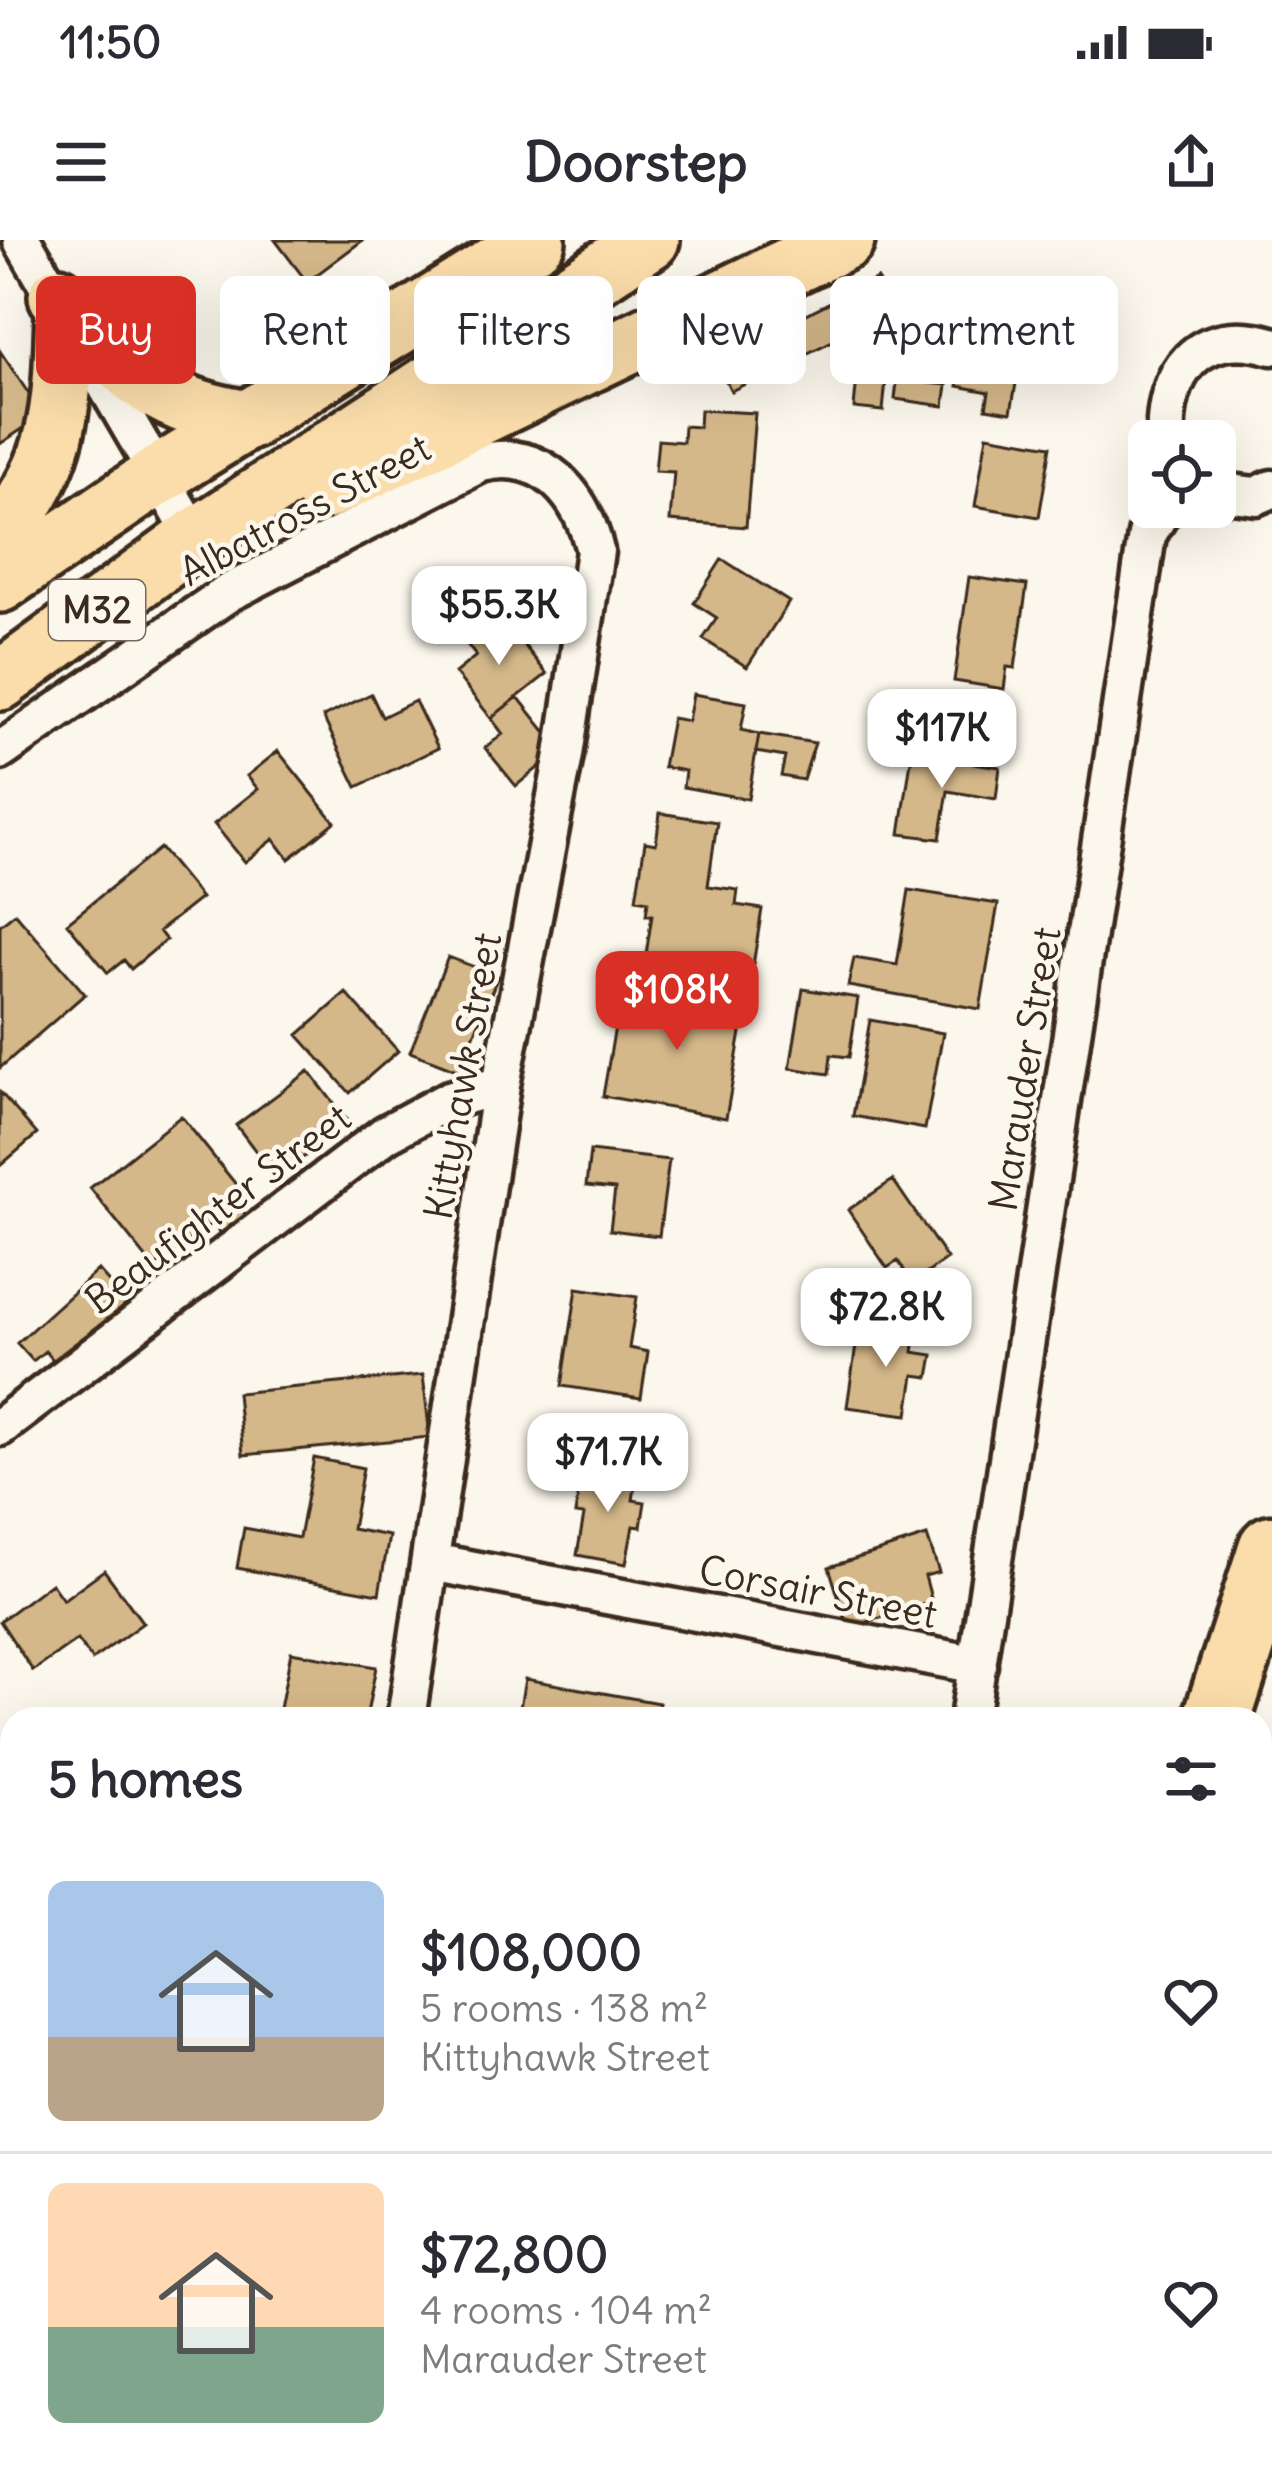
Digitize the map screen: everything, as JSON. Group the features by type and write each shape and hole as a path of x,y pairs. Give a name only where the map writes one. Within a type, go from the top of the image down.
{"highway":[{"path":"1220,1707 1272,1549"}],"main road":[{"name":"M32","path":"0,583 156,477 536,240"},
{"name":"M32","path":"0,681 196,537 650,240"},
{"path":"196,537 302,504 414,444 844,240"},
{"path":"0,532 23,507 49,461 62,407 62,384"},
{"path":"144,384 203,413 250,420"}],"street":[{"path":"22,240 45,276"},
{"path":"1165,420 1164,404 1179,369 1209,346 1247,339 1272,346"},
{"path":"106,384 156,477 196,537"},
{"path":"0,497 32,439"},
{"name":"Albatross Street","path":"0,751 228,592 298,554 481,463 522,458 541,466"},
{"name":"Kittyhawk Street","path":"408,1707 500,1085 564,755 595,551 578,503 541,466"},
{"path":"1236,494 1256,496 1272,489"},
{"name":"Marauder Street","path":"972,1707 1151,528"},
{"name":"Beaufighter Street","path":"0,1427 386,1134 449,1100 500,1085"},
{"name":"Corsair Street","path":"431,1562 978,1665"}],"building":[{"path":"275,240 363,240 315,276 302,276"},
{"path":"830,302 830,342 806,354 806,314"},
{"path":"0,351 43,415 0,444"},
{"path":"856,384 886,384 883,411 854,408"},
{"path":"897,384 947,385 944,406 895,399"},
{"path":"1016,384 1011,412 986,408 989,392 958,386"},
{"path":"700,410 755,413 746,527 670,521 674,472 655,471 658,440 683,442 684,426 699,427"},
{"path":"987,435 1051,446 1039,517 975,506"},
{"path":"722,559 789,602 747,667 703,639 717,618 694,603"},
{"path":"969,577 1027,585 1015,668 1007,667 1004,689 954,681"},
{"path":"501,616 547,674 491,718 455,673 476,656 466,643"},
{"path":"371,694 382,717 415,701 438,748 357,787 323,717"},
{"path":"693,694 746,703 741,730 759,734 748,799 683,787 685,771 663,767 672,718 688,721"},
{"path":"518,697 560,750 516,786 485,748 503,734 491,718"},
{"path":"759,734 815,743 803,780 781,776 785,757 756,752"},
{"path":"278,751 335,822 289,859 274,839 245,862 214,824 258,789 247,776"},
{"path":"912,754 1000,767 996,799 948,791 940,839 900,834"},
{"path":"660,813 717,822 708,886 738,890 736,905 762,909 750,984 644,968 652,915 646,915 648,901 636,899 645,842 656,844"},
{"path":"160,848 201,898 159,931 166,940 131,969 124,960 108,973 67,923"},
{"path":"909,890 998,904 980,1009 848,986 854,958 897,965"},
{"path":"15,913 85,994 0,1068 0,925"},
{"path":"448,957 498,976 459,1071 410,1052"},
{"path":"645,986 746,1004 726,1118 603,1096 617,1015 640,1019"},
{"path":"803,989 858,998 849,1057 831,1055 829,1074 790,1068"},
{"path":"346,993 398,1051 350,1093 298,1035"},
{"path":"870,1020 943,1033 925,1129 853,1116"},
{"path":"309,1071 349,1123 276,1178 236,1125"},
{"path":"0,1092 37,1134 0,1166"},
{"path":"181,1116 238,1187 229,1194 251,1221 227,1241 212,1223 154,1268 90,1188"},
{"path":"590,1151 669,1160 659,1236 610,1230 615,1189 586,1186"},
{"path":"893,1180 947,1259 913,1283 898,1261 887,1268 848,1210"},
{"path":"98,1270 129,1305 60,1367 45,1351 33,1361 17,1343"},
{"path":"577,1288 637,1297 629,1348 648,1352 641,1398 562,1386"},
{"path":"859,1325 916,1333 913,1352 933,1355 929,1377 914,1375 908,1415 847,1407"},
{"path":"423,1375 430,1437 243,1455 237,1393"},
{"path":"314,1458 363,1468 352,1529 389,1536 379,1594 237,1568 244,1528 299,1538"},
{"path":"593,1467 637,1475 633,1500 645,1502 641,1527 633,1526 626,1564 577,1555 584,1515 575,1514 580,1482 590,1484"},
{"path":"927,1536 939,1572 925,1576 932,1602 848,1628 829,1567"},
{"path":"104,1570 143,1623 92,1660 77,1640 33,1671 0,1621 51,1583 63,1600"},
{"path":"291,1652 376,1667 368,1707 280,1707"},
{"path":"525,1679 659,1703 658,1707 520,1707"}]}
